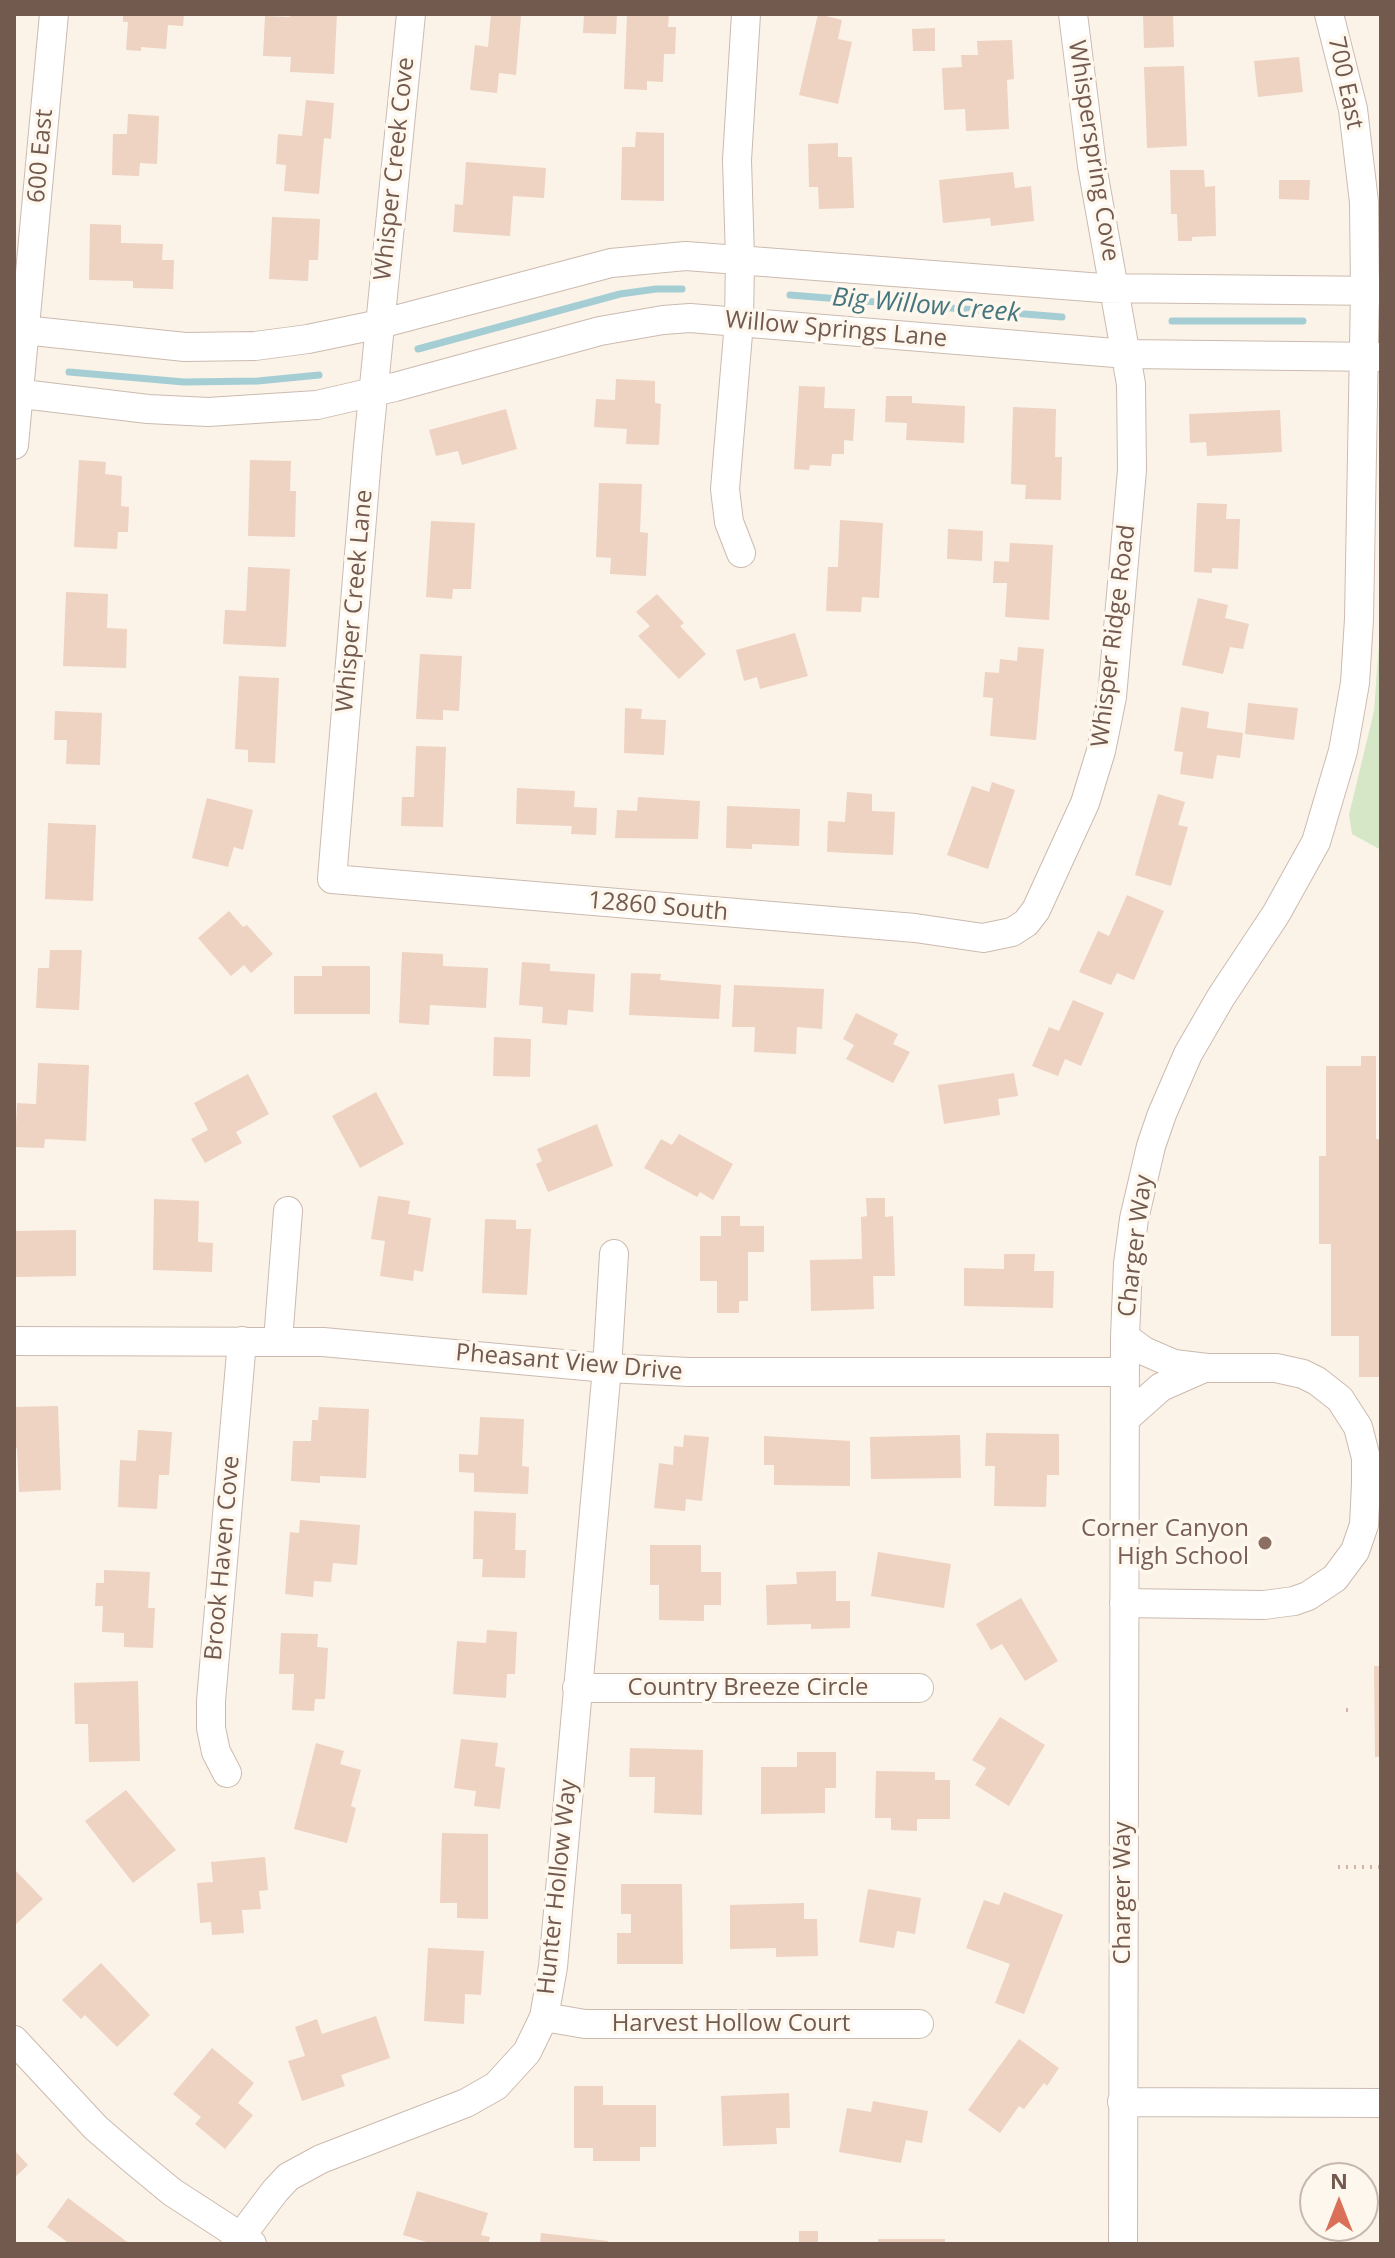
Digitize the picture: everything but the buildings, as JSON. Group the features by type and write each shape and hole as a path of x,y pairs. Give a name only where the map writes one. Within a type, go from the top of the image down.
{"street":[{"name":"600 East","path":"14,445 20,329 54,14"},
{"name":"Whisper Creek Cove","path":"380,324 411,14"},
{"path":"741,553 729,522 725,489 739,322 737,160 746,14"},
{"name":"Whisperspring Cove","path":"1073,14 1092,166 1116,288"},
{"name":"700 East","path":"1329,14 1353,109 1363,186 1365,248"},
{"name":"Charger Way","path":"1123,2244 1125,1337 1128,1264 1142,1179 1162,1114 1204,1025 1276,914 1316,842 1351,717 1358,650 1372,357 1373,291 1365,248"},
{"path":"20,329 219,348 255,346 380,324 611,263 686,256 1116,288 1373,291"},
{"name":"Whisper Ridge Road","path":"983,938 1012,932 1026,923 1036,910 1085,803 1101,751 1112,697 1132,470 1131,384 1116,288"},
{"name":"Willow Springs Lane","path":"16,393 148,409 208,412 317,405 624,326 690,318 1127,354 1372,357"},
{"name":"Whisper Creek Lane","path":"332,879 380,324"},
{"name":"12860 South","path":"332,879 915,928 983,938"},
{"path":"278,1341 288,1211"},
{"name":"Hunter Hollow Way","path":"242,2242 275,2191 296,2173 321,2159 466,2103 496,2086 527,2052 544,2017 553,1967 607,1368 614,1254"},
{"path":"1124,1603 1264,1605 1294,1601 1335,1578 1348,1562 1361,1535 1366,1514 1364,1442 1340,1399 1317,1381 1288,1370 1190,1367 1161,1359 1125,1337"},
{"name":"Pheasant View Drive","path":"14,1341 278,1341 367,1345 607,1368 739,1374 1125,1372"},
{"name":"Brook Haven Cove","path":"227,1773 216,1752 211,1728 211,1701 242,1341"},
{"path":"1125,1419 1161,1387 1207,1368"},
{"name":"Country Breeze Circle","path":"577,1688 919,1688"},
{"name":"Harvest Hollow Court","path":"544,2017 585,2024 919,2024"},
{"path":"14,2040 96,2128 172,2192 242,2242"},
{"path":"1122,2102 1381,2103"}],"path":[{"path":"1346,1710 1354,1710"},
{"path":"1338,1867 1381,1867"}],"green space":[{"path":"1381,617 1381,850 1352,834 1349,815 1374,711"}],"waterway":[{"name":"Big Willow Creek","path":"418,349 620,294 682,289"},
{"name":"Big Willow Creek","path":"790,295 1062,317"},
{"name":"Big Willow Creek","path":"1172,321 1303,321"},
{"name":"Big Willow Creek","path":"69,372 184,382 258,381 319,375"}],"place":[{"name":"Corner Canyon High School","path":"1265,1543"}]}
